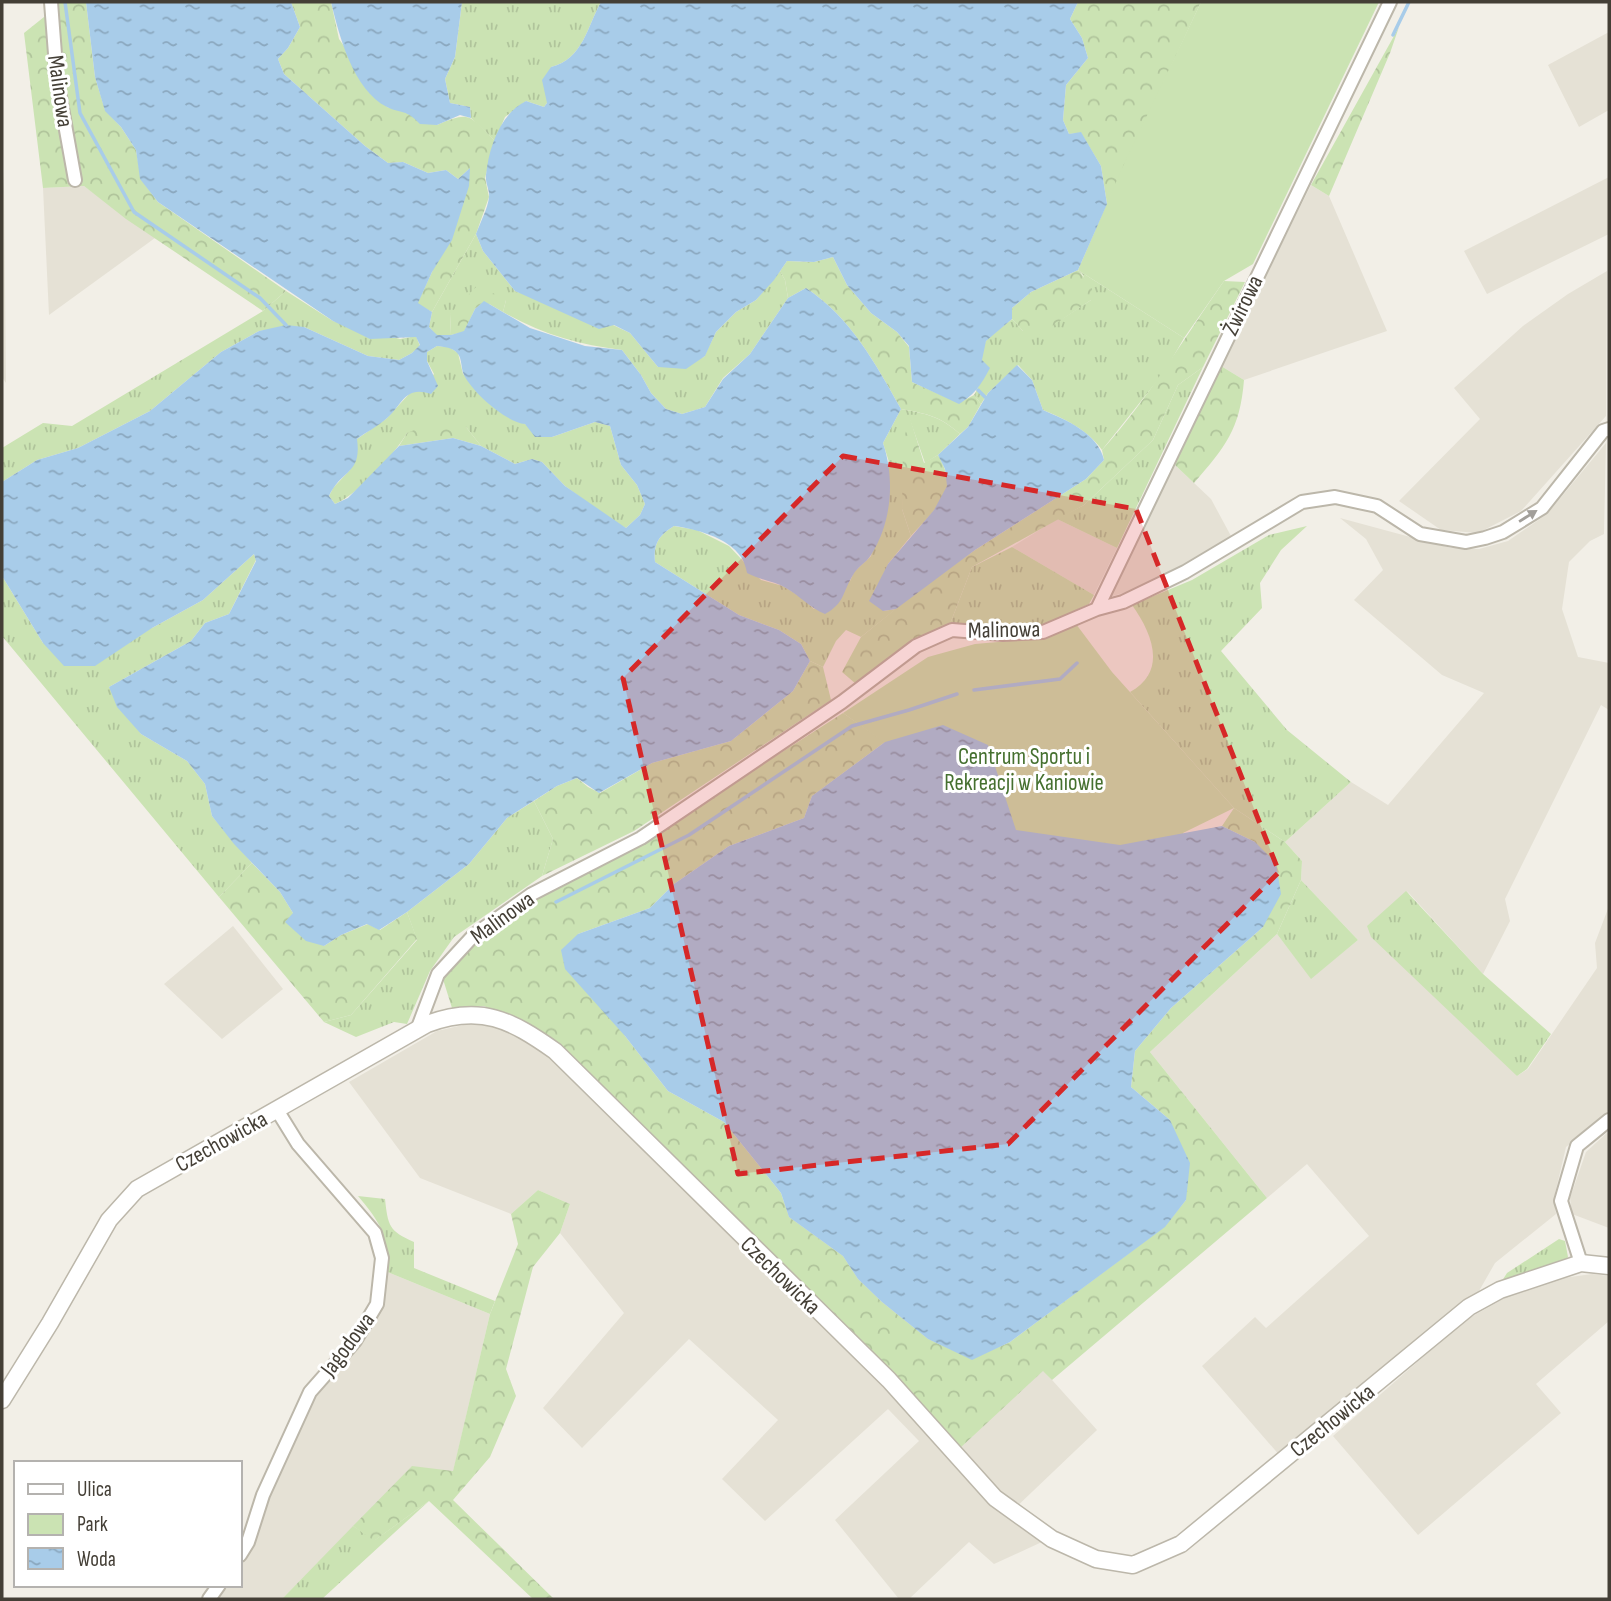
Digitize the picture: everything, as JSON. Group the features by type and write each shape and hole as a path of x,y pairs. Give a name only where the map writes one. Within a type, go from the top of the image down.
{"street":[{"name":"Malinowa","path":"51,2 57,80 75,180"},
{"name":"Żwirowa","path":"1097,609 1390,2"},
{"name":"Malinowa","path":"417,1030 434,982 474,934 532,894 640,838 842,702 916,646 952,630 1003,634 1043,632 1097,609 1123,602 1185,572 1302,502 1335,497 1377,506 1420,534 1466,542 1503,532 1542,508 1603,431 1609,429"},
{"name":"Czechowicka","path":"2,1400 109,1220 123,1202 152,1179 417,1030 440,1019 484,1015 521,1027 555,1051 890,1380 995,1499 1052,1539 1096,1559 1133,1565 1181,1544 1469,1307 1500,1290 1581,1263 1609,1266"},
{"name":"Jagodowa","path":"242,1552 248,1542 263,1495 310,1392 355,1341 377,1304 382,1258 374,1233 298,1144 277,1110"},
{"path":"1581,1263 1561,1200 1577,1146 1609,1120"}],"highlighted area":[{"path":"843,456 1136,509 1279,872 1008,1144 738,1174 623,678"}],"shaded area":[{"path":"1609,32 1609,110 1579,127 1548,65"},
{"path":"2,149 4,189 6,383 2,377"},
{"path":"1609,177 1609,234 1487,294 1464,251"},
{"path":"1311,185 1329,196 1387,331 1244,380 1221,366"},
{"path":"84,186 155,238 49,315 43,188"},
{"path":"1607,271 1606,416 1521,511 1478,533 1441,530 1399,501 1480,419 1454,388 1523,326 1568,294"},
{"path":"1606,443 1604,534 1590,541 1569,562 1562,609 1578,657 1609,663 1609,710 1601,705 1505,899 1510,921 1483,974 1407,891 1517,1076 1528,1069 1597,968 1595,943 1609,906 1609,1114 1566,1147 1554,1198 1556,1214 1495,1263 1479,1291 1281,1457 1202,1366 1255,1317 1266,1328 1369,1236 1307,1164 1267,1198 1150,1052 1277,934 1311,978 1358,940 1301,880 1302,861 1285,842 1351,782 1388,805 1484,693 1442,675 1354,600 1383,570 1366,539 1340,518 1451,548 1479,549 1508,541 1547,514"},
{"path":"1175,465 1211,499 1231,536 1185,565 1130,591 1109,597"},
{"path":"1057,519 1117,548 1094,595 1012,547"},
{"path":"233,926 283,989 222,1039 164,984"},
{"path":"485,1020 519,1030 1044,1371 1097,1430 1009,1514 1044,1541 994,1564 969,1542 909,1599 899,1599 835,1520 919,1441 888,1409 765,1521 722,1479 778,1420 689,1339 582,1448 543,1408 624,1313 560,1233 570,1204 538,1190 511,1214 420,1178 349,1082 437,1031"},
{"path":"1609,1131 1609,1228 1572,1214 1570,1198 1586,1152"},
{"path":"385,1271 490,1314 453,1472 412,1467 282,1599 215,1599 223,1587 242,1587 242,1558 252,1543 301,1416 317,1390 359,1343"},
{"path":"1592,1274 1609,1276 1609,1321 1536,1384 1561,1413 1418,1535 1333,1436 1464,1321 1521,1289 1549,1280"}],"green space":[{"path":"53,2 86,2 95,77 105,110 121,127 136,150 141,179 158,202 286,291 263,311 126,219 84,186 43,188 24,33 54,9"},
{"path":"291,2 331,2 339,39 387,107 410,113 437,125 457,118 469,118 495,141 485,178 489,197 476,234 432,312 417,304 432,272 469,169 458,179 446,170 428,173 403,162 388,163 284,74 278,59 300,27"},
{"path":"462,2 601,2 577,50 562,63 551,67 547,103 544,107 526,101 505,117 495,141 471,118 470,107 450,103 445,79 455,57"},
{"path":"1078,2 1201,2 1107,204 1101,166 1081,133 1069,134 1063,120 1066,85 1088,58 1082,38 1070,19"},
{"path":"1201,2 1379,2 1253,264 1224,281 1184,338 1078,270 1123,166"},
{"path":"1399,27 1390,53 1329,196 1311,185"},
{"path":"476,234 483,251 515,291 630,333 658,367 704,357 716,332 736,312 756,300 780,271 785,280 788,298 750,354 723,378 705,407 682,414 666,409 651,393 622,350 575,342 532,327 503,312 506,300 450,314 451,335 436,335 429,327 432,312"},
{"path":"833,257 847,285 871,313 897,332 909,347 912,382 959,403 974,395 981,404 968,427 960,434 933,417 901,409 861,342 822,300 806,288 788,298 785,280 780,271 787,261 814,262"},
{"path":"1078,270 1184,338 1165,371 1102,450 1083,431 1043,410 1032,380 1018,365 988,393 981,404 974,395 980,382 983,347 994,332 1012,319 1023,331 1062,319 1091,300 1083,275"},
{"path":"1078,270 1092,288 1091,300 1039,335 1023,331 1012,319 1012,308 1031,292"},
{"path":"1224,281 1245,282 1203,367 1178,385 1153,440 1084,505 972,567 950,624 911,641 856,684 842,672 861,637 925,585 1086,479 1104,460 1102,450 1151,389"},
{"path":"478,285 506,300 503,312 484,301 475,309 464,332 451,335 450,314"},
{"path":"286,291 333,321 400,339 416,336 420,346 399,360 368,356 304,327 259,331 221,352 150,411 78,448 37,460 2,482 2,448 43,423 72,426 263,311"},
{"path":"437,346 449,347 458,353 463,374 525,424 552,437 595,422 610,426 621,465 637,485 645,504 640,515 626,528 614,522 565,486 542,462 532,459 515,464 481,446 466,427 407,433 375,473 355,492 335,504 329,496 350,470 357,439 386,419 410,393 419,390 434,374 427,361 427,352"},
{"path":"1221,366 1244,380 1239,412 1229,437 1194,483 1175,465"},
{"path":"1203,367 1117,548 1057,519 1084,505 1153,440 1178,385"},
{"path":"901,409 933,417 960,434 938,455 925,463 910,420 902,509 911,536 888,564 883,611 896,609 861,637 846,630 836,641 823,667 810,661 801,644 779,630 739,615 655,562 656,545 669,529 674,526 697,530 729,546 761,580 783,586 814,609 850,581 854,572 871,556 889,462 883,443"},
{"path":"910,418 924,463 938,455 947,483 945,494 937,507 911,536 902,509 903,441"},
{"path":"436,421 466,427 481,446 453,438 399,446 407,433"},
{"path":"1307,526 1281,550 1260,583 1262,608 1221,651 1287,730 1351,782 1285,842 1234,808 1130,692 1142,683 1153,663 1150,639 1132,605 1192,580 1269,535"},
{"path":"1012,547 1094,595 1089,604 1043,625 1004,628 950,624 972,567"},
{"path":"254,554 256,560 229,614 205,623 191,641 109,687 141,734 187,761 205,784 212,816 252,863 219,897 2,636 2,576 43,643 152,628 203,600"},
{"name":"Centrum Sportu i Rekreacji w Kaniowie","path":"1076,624 1112,672 1234,808 1183,833 1169,923 812,796 885,743 843,713 928,657 975,644 1046,638"},
{"path":"810,661 823,667 831,700 634,831 542,876 553,839 534,801 557,786 577,778 600,793 652,763 731,741 793,691"},
{"path":"843,713 885,742 812,796 804,818 729,846 674,884 650,908 578,934 625,1036 668,1091 724,1122 781,1193 789,1217 843,1256 858,1279 882,1302 928,1339 972,1359 1010,1342 1164,1227 1186,1200 1170,1120 1131,1087 1135,1051 1171,1008 1263,927 1255,842 1222,826 1234,808 1285,842 1302,861 1301,880 1277,934 1150,1052 1267,1198 1052,1380 1043,1371 960,1448 523,1024 484,1006 452,1008 442,976 476,938 534,898 643,841"},
{"path":"534,801 553,839 542,876 454,937 430,971 407,1024 394,1022 356,1037 324,1022 351,1015 417,940 407,912 469,864 507,818"},
{"path":"252,863 280,892 293,913 324,946 341,935 368,924 380,930 407,912 417,939 351,1015 324,1022 219,897"},
{"path":"1301,880 1358,940 1311,979 1277,934"},
{"path":"1406,891 1483,974 1551,1034 1527,1069 1517,1076 1371,937 1367,926"},
{"path":"538,1190 570,1204 560,1233 533,1267 506,1369 516,1396 490,1457 453,1500 554,1599 533,1599 429,1501 374,1541 353,1526 412,1466 453,1471 490,1314 518,1244 511,1214"},
{"path":"358,1196 385,1199 391,1226 414,1242 414,1268 495,1301 490,1314 385,1271 386,1249 382,1231"},
{"path":"1559,1239 1565,1241 1568,1257 1562,1265 1500,1284 1507,1273"},
{"path":"429,1501 322,1599 282,1599 353,1526 375,1540"}],"water":[{"path":"86,2 291,2 300,27 278,59 284,74 388,163 403,162 428,173 446,170 458,179 470,168 469,186 452,240 432,272 418,303 432,312 429,327 437,335 464,331 475,309 484,301 530,328 585,346 622,350 651,393 666,409 682,414 705,407 723,379 750,354 788,298 806,288 822,300 861,342 901,409 883,443 890,486 883,529 871,555 855,572 840,602 825,614 786,588 747,573 743,560 728,544 692,529 674,526 664,533 655,550 655,562 739,615 779,630 801,644 810,661 793,691 731,741 652,763 599,793 577,778 557,786 507,818 469,864 379,930 367,924 324,946 306,941 285,922 293,913 280,892 234,844 212,816 205,784 187,761 141,734 117,707 109,687 191,641 205,623 229,614 256,561 254,554 203,600 152,628 95,666 64,666 43,643 2,576 2,482 37,460 78,448 150,411 221,352 259,331 286,325 304,327 368,356 399,360 420,345 416,337 370,339 333,321 158,202 140,179 136,150 121,127 105,111 95,77","holes":["437,346 456,352 464,375 482,398 509,418 525,424 535,437 552,437 595,422 610,426 621,465 637,485 645,504 640,515 626,528 565,486 542,462 532,459 515,464 481,446 453,438 399,446 348,498 335,504 329,496 354,466 358,451 357,439 392,414 409,394 431,394 438,386 427,361 427,352"]},
{"path":"331,2 462,2 455,57 445,79 450,103 470,107 471,118 460,115 437,125 420,124 407,114 387,107 375,99 356,75 349,61"},
{"path":"601,2 1078,2 1070,19 1082,38 1088,58 1066,85 1063,120 1069,134 1081,132 1101,166 1107,204 1078,270 1031,292 1012,308 1012,319 986,341 982,360 990,368 987,374 973,393 959,404 912,382 909,346 897,332 871,313 847,285 833,257 814,262 787,261 756,300 736,312 716,332 705,356 686,369 658,367 630,333 614,325 599,329 515,291 483,251 476,234 488,201 486,178 490,153 497,132 509,114 526,101 544,107 547,103 542,80 551,67 562,63 577,50"},
{"path":"1017,365 1032,380 1043,410 1071,423 1088,435 1101,451 1104,460 1086,479 975,550 896,609 883,611 869,601 888,564 934,510 947,486 945,469 938,455 968,427 988,393"},
{"path":"943,725 988,745 1016,830 1120,845 1222,826 1255,842 1276,863 1281,894 1263,927 1171,1008 1135,1051 1131,1087 1170,1120 1190,1163 1186,1200 1165,1227 1010,1342 972,1360 928,1339 858,1279 843,1256 789,1217 781,1193 724,1122 668,1091 625,1036 565,969 561,950 578,934 650,908 674,884 729,846 804,818 812,796 885,742"}],"waterway":[{"path":"65,2 80,113 134,212 260,298 286,325"},
{"path":"1393,35 1409,2"},
{"path":"978,390 985,397"},
{"path":"974,690 1060,679 1077,663"},
{"path":"556,902 689,835 852,726 957,694"}]}
